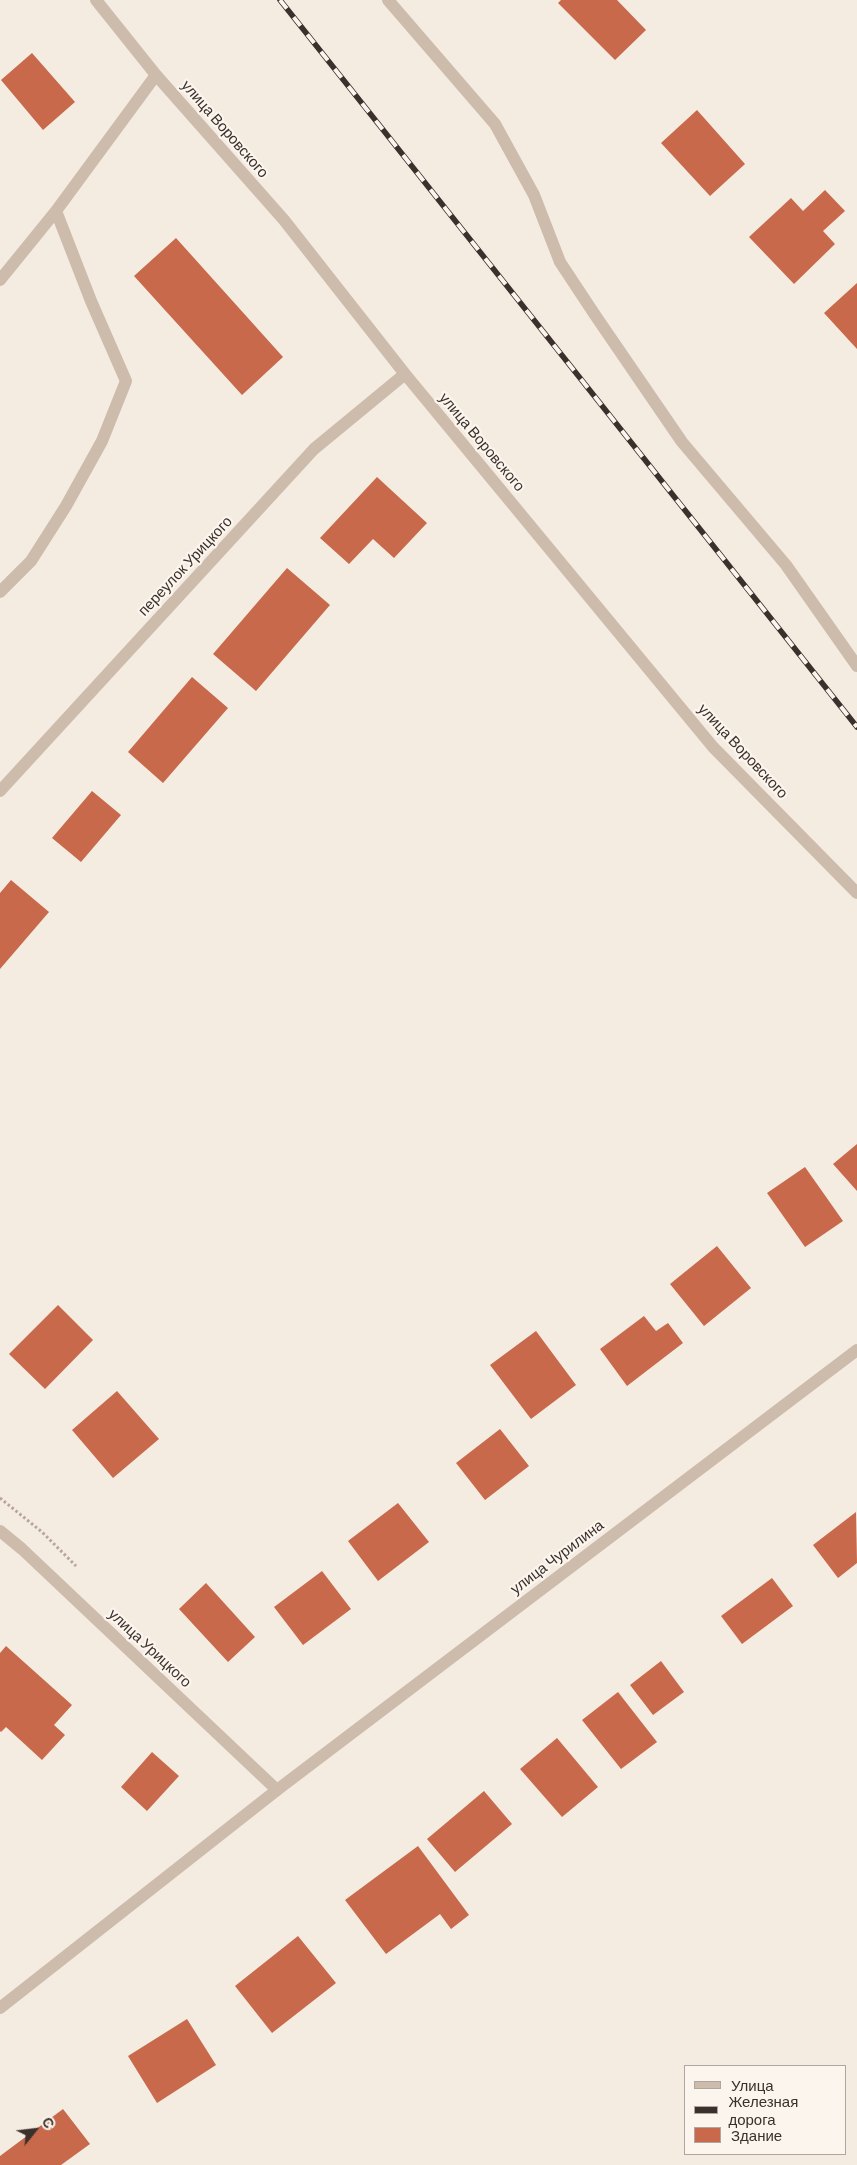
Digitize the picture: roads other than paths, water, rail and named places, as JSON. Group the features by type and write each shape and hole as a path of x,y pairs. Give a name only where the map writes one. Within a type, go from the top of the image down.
{"street":[{"name":"улица Воровского","path":"96,0 156,74 284,220 405,374 713,748 857,893"},
{"path":"388,0 495,124 534,195 560,262 595,315 682,442 786,565 857,666"},
{"path":"0,280 56,211 156,74"},
{"path":"0,592 31,561 66,506 102,441 126,381 91,300 56,211"},
{"name":"переулок Урицкого","path":"0,791 314,449 405,374"},
{"name":"улица Чурилина","path":"0,2008 277,1790 857,1350"},
{"name":"улица Урицкого","path":"0,1531 22,1549 277,1790"}],"railway":[{"path":"280,0 857,727"}]}
